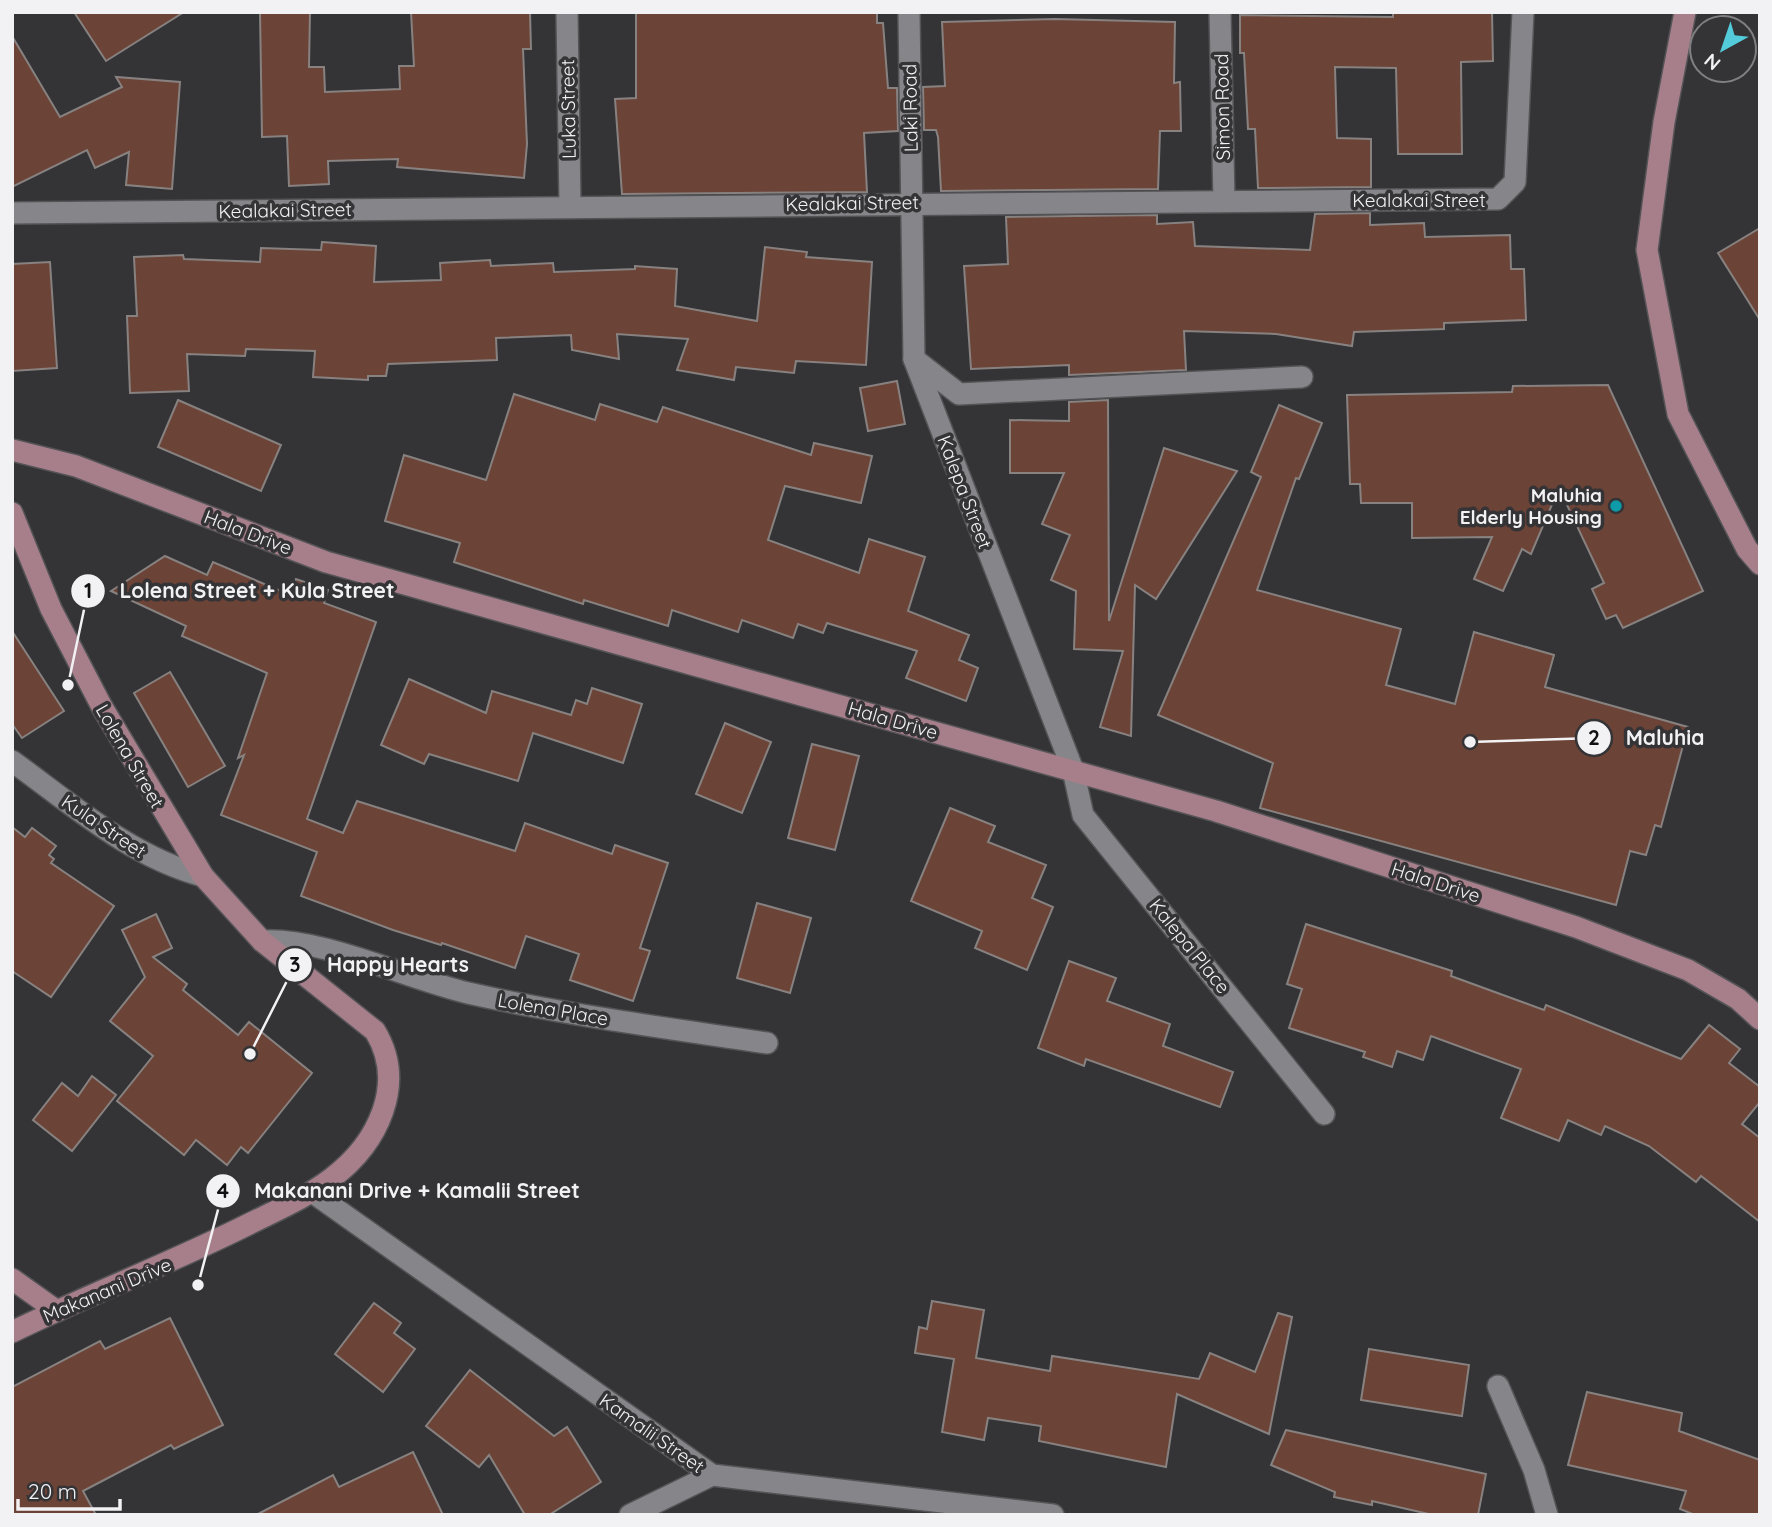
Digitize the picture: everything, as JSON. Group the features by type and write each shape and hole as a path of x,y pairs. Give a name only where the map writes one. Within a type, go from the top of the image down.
{"street":[{"name":"Luka Street","path":"567,12 570,206"},
{"name":"Laki Road","path":"909,12 912,203"},
{"name":"Simon Road","path":"1220,12 1224,201"},
{"name":"Kealakai Street","path":"12,213 1498,199 1515,182 1523,12"},
{"path":"1685,12 1664,122 1647,250 1678,414 1747,548 1760,564"},
{"name":"Kalepa Street","path":"912,203 914,359 1073,770"},
{"path":"914,359 959,394 1302,377"},
{"name":"Hala Drive","path":"12,450 76,466 326,562 1216,811 1576,927 1688,970 1738,999 1760,1020"},
{"name":"Lolena Street","path":"12,513 51,609 95,695 203,876 262,941"},
{"name":"Kula Street","path":"12,761 127,846 169,867 203,876"},
{"name":"Kalepa Place","path":"1073,770 1083,814 1324,1114"},
{"name":"Lolena Place","path":"262,941 302,944 465,992 550,1010 766,1043"},
{"name":"Makanani Drive","path":"12,1332 179,1259 312,1192 348,1164 373,1134 381,1119 391,1084 385,1047 363,1018 262,941"},
{"name":"Kamalii Street","path":"312,1192 712,1475 1053,1515"},
{"path":"12,1279 57,1311"},
{"path":"1498,1386 1534,1470 1547,1515"},
{"path":"630,1515 712,1475"}],"building":[{"path":"74,12 184,12 106,61"},
{"path":"260,12 310,12 309,67 324,67 325,92 400,89 399,66 414,66 411,12 530,12 531,49 523,49 527,144 524,178 397,167 398,159 328,161 329,184 289,186 287,136 262,137"},
{"path":"636,12 877,12 877,23 883,23 888,88 897,88 898,131 864,133 867,192 622,194 615,99 636,98"},
{"path":"1393,13 1492,13 1493,61 1461,62 1462,154 1398,154 1396,68 1335,67 1337,138 1371,139 1371,187 1258,188 1255,129 1248,129 1244,53 1240,53 1240,15 1393,17"},
{"path":"1055,19 1175,22 1174,83 1180,82 1181,131 1160,131 1158,189 941,191 938,137 936,130 924,130 923,87 945,86 942,22"},
{"path":"12,36 60,117 122,87 116,77 180,82 172,189 126,185 129,152 95,168 87,150 12,187"},
{"path":"1370,213 1370,225 1424,223 1425,237 1510,235 1511,269 1524,269 1526,320 1444,323 1444,329 1354,332 1352,346 1276,334 1184,331 1186,370 1069,375 1069,365 971,369 964,266 1008,264 1006,217 1157,215 1157,224 1193,222 1195,246 1310,250 1315,214"},
{"path":"1760,228 1760,320 1718,253"},
{"path":"322,242 376,246 374,282 441,280 440,263 490,260 491,266 553,263 554,272 635,269 635,266 677,269 675,306 757,321 765,247 807,252 806,257 872,262 866,365 796,361 794,373 736,367 734,380 677,370 688,339 617,334 619,359 572,350 571,335 496,338 497,360 388,364 386,376 368,376 368,380 313,377 315,351 246,349 245,356 187,354 189,391 130,393 127,316 137,316 134,257 183,255 184,259 260,262 261,248 321,250"},
{"path":"50,262 57,368 12,371 12,264"},
{"path":"897,381 905,424 868,431 860,388"},
{"name":"Maluhia Elderly Housing","path":"1608,385 1703,591 1623,628 1616,615 1606,619 1592,589 1604,583 1559,488 1531,554 1522,549 1503,591 1474,579 1492,537 1412,538 1412,503 1361,503 1360,484 1350,484 1347,395 1512,392 1513,386"},
{"path":"514,394 595,420 600,404 657,422 663,407 811,455 814,443 872,456 861,503 785,486 768,540 859,573 869,539 925,557 908,611 969,635 959,660 978,668 966,701 906,678 917,651 827,623 823,633 798,624 793,638 742,620 738,632 672,610 668,626 584,600 583,604 454,562 460,543 385,521 404,455 486,480"},
{"path":"178,400 281,445 261,491 158,447"},
{"path":"1108,400 1109,621 1164,448 1237,471 1156,599 1135,585 1131,736 1100,727 1123,651 1074,649 1076,591 1051,580 1070,535 1042,524 1064,473 1010,473 1010,420 1069,421 1069,402"},
{"path":"1279,405 1322,423 1299,479 1296,478 1257,590 1401,629 1386,685 1455,704 1474,632 1554,655 1545,687 1688,727 1661,827 1655,825 1646,855 1630,851 1616,905 1260,808 1273,763 1158,715 1261,477 1251,472"},
{"path":"165,556 207,575 213,562 290,595 296,579 328,590 324,603 376,622 307,819 343,833 357,801 515,851 525,823 612,854 615,845 668,863 640,948 650,951 633,1001 570,980 579,954 526,936 515,968 442,943 441,945 393,930 301,896 317,852 221,815 244,755 238,758 267,673 182,636 186,626 111,591"},
{"path":"12,631 64,711 22,738 12,724"},
{"path":"170,672 225,766 188,787 134,693"},
{"path":"409,679 486,713 492,691 571,715 576,700 587,704 592,688 642,704 623,763 533,733 518,781 429,754 424,764 381,745"},
{"path":"725,723 771,742 742,813 696,794"},
{"path":"812,744 859,756 835,850 788,838"},
{"path":"950,808 995,826 988,842 1046,865 1032,898 1053,907 1027,970 975,948 982,931 911,901"},
{"path":"12,827 25,837 32,828 56,846 49,855 54,859 51,863 114,906 51,997 12,971"},
{"path":"757,903 811,918 790,993 737,978"},
{"path":"156,914 172,948 153,957 187,984 183,990 238,1035 249,1022 312,1073 248,1153 241,1147 227,1165 196,1140 184,1155 117,1101 153,1056 110,1021 145,977 122,930"},
{"path":"1306,924 1452,971 1451,976 1544,1010 1546,1005 1681,1059 1709,1025 1740,1049 1729,1063 1760,1087 1760,1102 1742,1124 1760,1138 1760,1222 1701,1176 1696,1182 1649,1146 1605,1126 1601,1135 1568,1120 1559,1141 1501,1118 1521,1069 1431,1036 1423,1060 1397,1051 1392,1067 1363,1057 1365,1052 1289,1028 1302,989 1287,984"},
{"path":"1069,961 1116,978 1107,1001 1170,1024 1163,1046 1233,1072 1220,1107 1086,1059 1084,1066 1038,1048"},
{"path":"92,1076 116,1095 72,1151 33,1120 62,1083 78,1096"},
{"path":"932,1301 984,1310 976,1358 1050,1371 1052,1356 1199,1379 1210,1353 1255,1372 1278,1313 1292,1317 1269,1434 1177,1394 1166,1467 1039,1441 1041,1426 988,1418 984,1440 942,1432 954,1359 915,1353 919,1327 927,1329"},
{"path":"374,1303 401,1323 394,1333 415,1349 383,1392 335,1354"},
{"path":"170,1318 223,1425 174,1449 171,1445 83,1491 96,1515 12,1515 12,1387 100,1341 105,1349"},
{"path":"1369,1349 1469,1365 1462,1416 1361,1400"},
{"path":"470,1370 554,1436 567,1427 601,1482 549,1515 525,1515 489,1455 479,1467 426,1426"},
{"path":"1587,1392 1682,1413 1679,1431 1760,1460 1760,1515 1695,1515 1680,1509 1686,1491 1568,1465"},
{"path":"1286,1430 1486,1474 1478,1515 1433,1515 1372,1501 1372,1505 1334,1497 1335,1492 1271,1465"},
{"path":"413,1452 443,1515 256,1515 333,1475 339,1487"}],"place":[{"name":"Maluhia Elderly Housing","path":"1616,506"},
{"name":"Lolena Street + Kula Street","path":"68,685"},
{"name":"Maluhia","path":"1470,742"},
{"name":"Happy Hearts","path":"250,1054"},
{"name":"Makanani Drive + Kamalii Street","path":"198,1285"}]}
